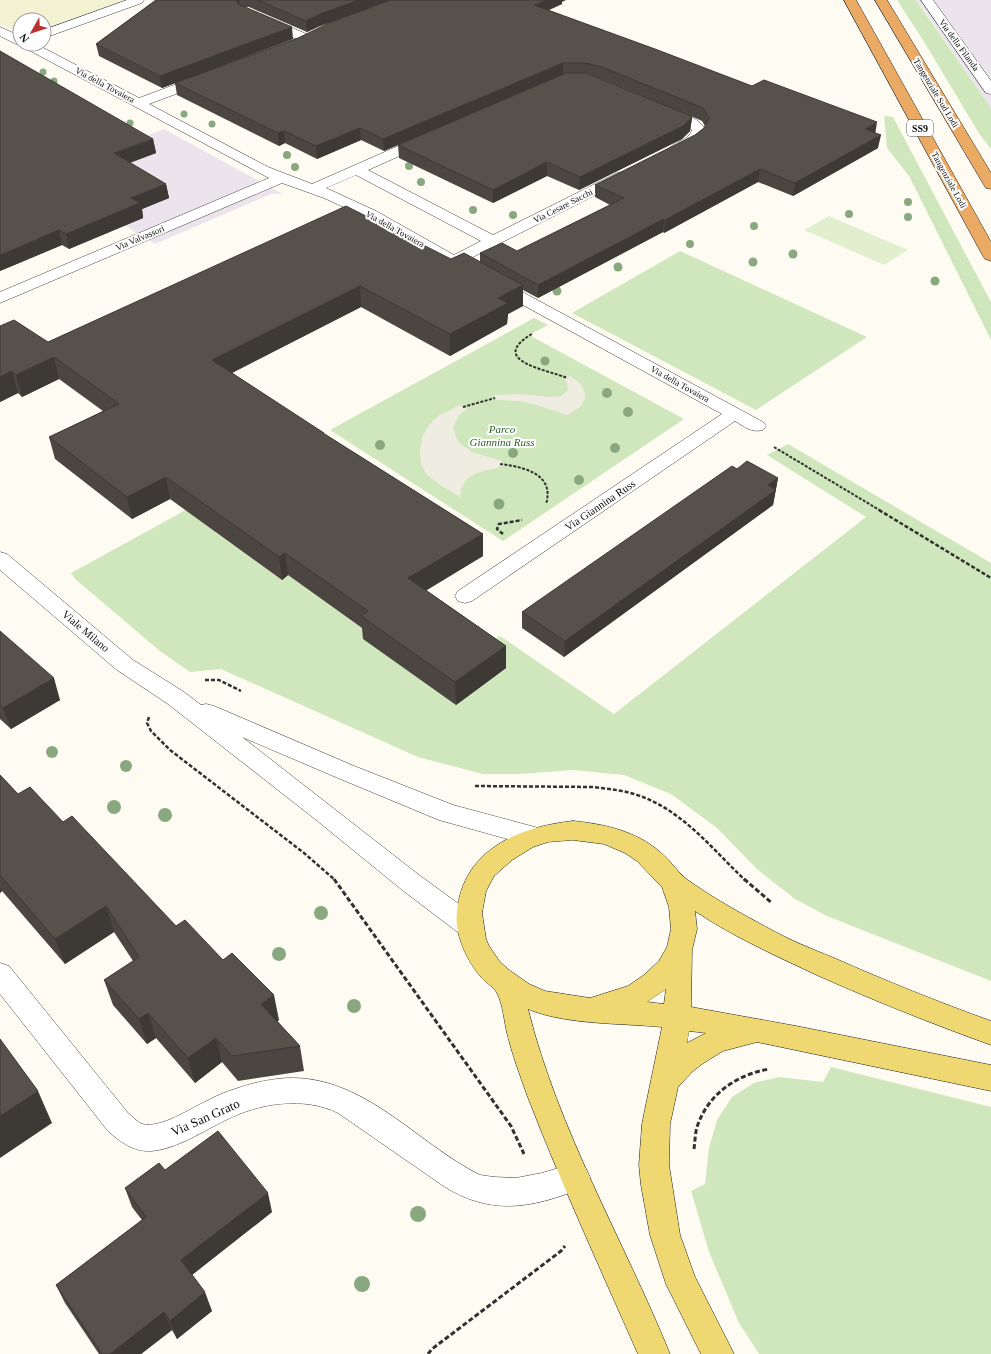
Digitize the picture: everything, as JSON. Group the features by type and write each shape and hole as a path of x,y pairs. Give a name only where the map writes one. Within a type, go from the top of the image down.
{"highway":[{"name":"Tangenziale Lodi","path":"850,0 991,256"},
{"name":"Tangenziale Sud Lodi","path":"881,0 991,185"}],"main road":[{"path":"991,1033 905,1001 756,935 716,912 672,881 652,859 626,842 596,833 564,830 533,836 505,850 483,871 471,898 469,926 476,948 490,969 510,987 542,1002 579,1008 676,1016 763,1032 898,1061 991,1078"},
{"path":"672,881 682,907 684,928 679,950 679,992 675,1034 662,1087 656,1124 654,1165 657,1195 665,1235 682,1284 718,1354"},
{"path":"579,1008 615,1003 646,989 668,969 679,950"},
{"path":"510,987 525,1050 575,1177 654,1354"},
{"path":"662,1087 675,1069 693,1053 716,1041 736,1035 763,1032"}],"street":[{"path":"52,31 138,0"},
{"name":"Via della Filanda","path":"927,0 991,90"},
{"path":"251,14 312,36 295,45"},
{"path":"0,31 12,37"},
{"name":"Via della Tovaiera","path":"42,52 281,178 312,188 355,207 757,426"},
{"path":"138,103 213,75"},
{"path":"653,106 689,121 696,125 699,130 694,139 667,153"},
{"path":"312,188 441,132"},
{"path":"356,169 493,241"},
{"name":"Via Cesare Sacchi","path":"453,260 632,171"},
{"name":"Via Valvassori","path":"0,298 281,178"},
{"name":"Via Giannina Russ","path":"465,596 734,414"},
{"name":"Viale Milano","path":"0,559 125,664 176,698"},
{"path":"176,698 346,772 448,813 533,836"},
{"path":"176,698 410,882 469,926"},
{"name":"Via San Grato","path":"0,974 118,1122 128,1131 142,1138 157,1137 170,1133 225,1106 249,1098 272,1092 297,1090 319,1093 341,1100 359,1110 456,1177 473,1186 492,1192 509,1192 575,1177"}],"path":[{"path":"560,318 522,341 516,351 517,356 526,365 559,374 567,378"},
{"path":"464,407 480,400 495,398"},
{"path":"757,426 763,438 772,446 991,578"},
{"path":"500,464 529,470 544,482 548,489 549,496 543,508"},
{"path":"522,520 499,524 497,529 530,552"},
{"path":"176,698 149,717 146,723 149,730 155,737 196,772 225,791 323,868 338,884 511,1126 540,1186"},
{"path":"654,1165 692,1160 697,1128 708,1104 728,1084 756,1070 776,1068"},
{"path":"428,1354 432,1349 561,1251 565,1246 565,1240"}],"shaded area":[{"path":"916,0 991,0 991,108 923,9"},
{"path":"164,129 283,194 271,194 155,244 41,174"},
{"path":"570,376 580,383 585,393 585,399 581,406 568,415 520,401 497,400 494,395 521,394 551,397 561,396 568,390 567,382 564,379"},
{"path":"460,405 467,409 459,415 453,428 458,442 472,452 502,461 498,468 474,474 466,480 461,488 460,497 427,475 421,464 420,452 422,437 429,425 438,416"}],"green space":[{"path":"0,0 124,0 52,26 52,12 12,12 12,29 0,24"},
{"path":"897,0 916,0 991,108 991,149 980,135"},
{"path":"884,116 893,117 991,302 991,340 909,176 887,148"},
{"path":"829,216 908,250 884,265 804,230"},
{"path":"680,251 867,337 756,410 572,313"},
{"name":"Parco Giannina Russ","path":"534,318 548,325 529,335 684,419 503,541 330,430"},
{"path":"788,444 991,563 991,981 827,916 795,899 757,869 717,828 671,794 624,775 573,770 519,774 483,774 418,757 221,669 190,672 160,651 75,579 71,573 235,483 215,532 282,580 288,575 370,634 474,653 500,636 614,714 866,517 767,455"},
{"path":"831,1067 991,1107 991,1354 759,1354 739,1323 709,1252 691,1191 705,1184 709,1148 717,1120 732,1097 754,1083 779,1077 823,1082"}],"building":[{"path":"156,0 236,0 238,4 292,27 160,76 96,44"},
{"path":"258,0 359,0 320,14 306,21"},
{"path":"391,0 547,0 534,5 752,86 764,80 877,122 865,129 881,135 795,183 760,169 665,220 664,219 538,285 480,253 502,243 517,251 624,198 595,185 695,135 704,128 709,118 703,108 602,67 586,63 563,63 383,139 360,128 316,146 284,131 278,133 175,83 298,38 329,23"},
{"path":"0,51 153,139 114,153 166,184 131,198 140,203 66,234 59,230 0,255"},
{"path":"566,73 585,73 591,75 691,116 692,118 683,126 580,177 547,162 493,190 398,145"},
{"path":"346,206 451,259 464,253 523,285 498,298 508,303 450,334 360,286 212,360 323,433 483,534 408,578 506,646 455,682 361,616 368,611 285,553 279,557 166,477 127,497 49,437 119,404 54,357 16,375 12,371 0,377 0,326 14,320 48,342"},
{"path":"747,461 778,478 768,485 776,490 565,641 522,612 732,466 737,469"},
{"path":"0,631 54,678 3,708 0,705"},
{"path":"0,775 18,794 30,787 63,822 72,816 176,926 185,920 223,960 232,953 274,995 261,1004 300,1046 232,1056 216,1038 188,1058 148,1013 139,1019 104,980 139,957 106,906 55,939 0,875"},
{"path":"0,1039 38,1091 0,1116"},
{"path":"218,1131 268,1193 181,1260 205,1292 170,1321 164,1312 110,1354 102,1354 56,1285 146,1217 125,1188 159,1163 165,1170"}]}
